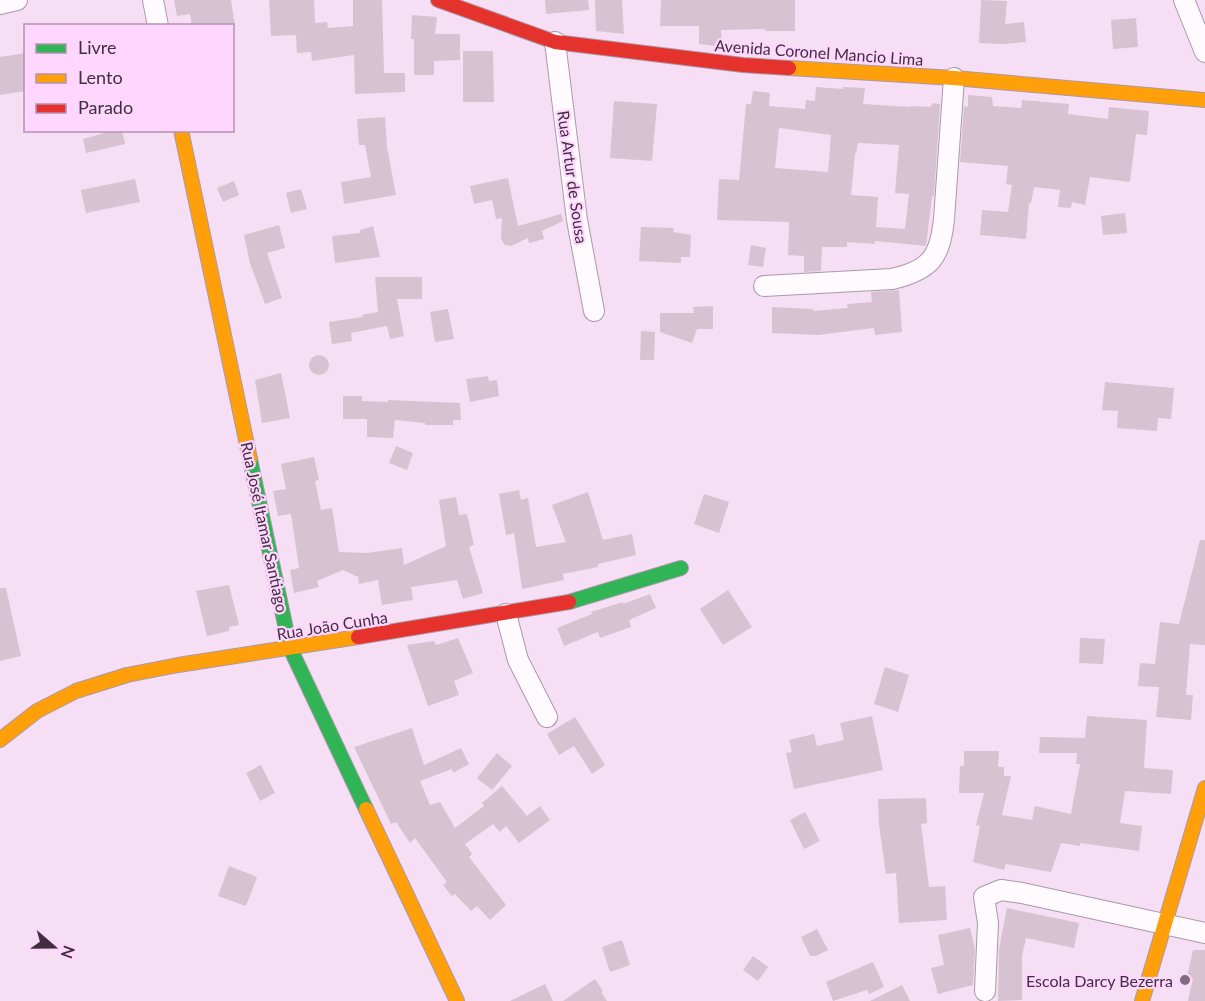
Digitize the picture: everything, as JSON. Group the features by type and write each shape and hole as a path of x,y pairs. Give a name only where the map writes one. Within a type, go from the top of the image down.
{"street":[{"path":"0,4 17,0"},
{"path":"153,0 158,24"},
{"name":"Avenida Coronel Mancio Lima","path":"438,0 555,42 743,65 954,78 1205,100"},
{"path":"1184,0 1205,51"},
{"name":"Rua Artur de Sousa","path":"555,42 577,220 594,311"},
{"path":"764,286 892,279 920,269 935,255 942,239 954,78"},
{"name":"Rua José Itamar Santiago","path":"181,132 290,648 457,1001"},
{"name":"Rua João Cunha","path":"0,740 37,711 86,688 127,675 571,602 681,568"},
{"path":"506,614 518,660 547,717"},
{"path":"1142,1001 1205,788"},
{"path":"985,991 988,922 984,897 1000,890 1205,933"}],"building":[{"path":"174,0 231,0 235,26 234,24 192,24 190,14 177,16"},
{"path":"269,0 314,0 315,23 327,22 328,28 353,26 353,0 382,0 384,73 405,73 405,92 355,94 354,55 312,61 311,52 297,53 296,35 271,36"},
{"path":"545,0 588,0 589,10 546,14"},
{"path":"595,0 622,0 624,34 596,31"},
{"path":"661,0 795,0 795,31 721,30 722,47 699,44 699,26 660,26"},
{"path":"981,0 1007,1 1005,24 1024,22 1026,42 979,43"},
{"path":"412,15 437,17 435,34 460,34 460,60 434,61 434,75 414,75"},
{"path":"1136,18 1138,47 1113,49 1111,20"},
{"path":"463,51 493,51 494,102 463,102"},
{"path":"24,53 24,91 0,95 0,57"},
{"path":"816,87 843,89 843,87 865,88 863,104 930,107 933,103 940,104 934,196 932,196 926,246 875,241 875,244 847,242 847,247 822,247 821,271 804,272 804,256 788,255 789,222 717,220 719,179 739,180 746,104 751,104 753,91 770,93 769,106 805,109 806,100 815,101","holes":["779,128 831,135 828,172 775,168","858,143 899,145 895,193 909,194 905,229 876,227 878,197 851,195"]},
{"path":"968,95 992,97 993,106 1021,108 1022,100 1069,104 1068,114 1108,119 1109,107 1149,111 1147,135 1136,134 1130,182 1090,177 1085,205 1072,202 1071,208 1058,207 1060,190 1034,187 1031,203 1029,203 1026,239 980,235 982,210 1008,212 1012,185 1006,184 1008,166 960,162 964,106 968,107"},
{"path":"614,101 657,104 652,161 610,158"},
{"path":"385,117 387,147 396,195 344,204 341,182 371,177 365,145 359,145 357,119"},
{"path":"108,132 122,132 125,144 86,153 83,139"},
{"path":"508,178 518,226 561,214 563,221 542,231 544,239 529,243 528,238 511,246 505,245 501,239 502,218 496,219 492,200 474,204 470,186"},
{"path":"135,179 140,202 86,213 81,190"},
{"path":"234,181 239,195 223,202 217,188"},
{"path":"301,189 307,209 291,213 286,193"},
{"path":"1125,213 1127,233 1103,235 1101,216"},
{"path":"279,225 285,248 267,253 282,298 265,304 250,263 244,235"},
{"path":"373,226 380,257 335,263 332,236 360,233 360,230"},
{"path":"641,227 674,228 673,232 691,235 690,257 681,257 681,263 639,261"},
{"path":"751,245 766,248 763,267 748,265"},
{"path":"375,277 422,277 422,299 397,299 404,336 390,339 387,326 351,333 352,341 332,344 329,322 363,317 362,315 378,312"},
{"path":"899,290 902,332 875,335 874,328 818,335 772,333 772,307 813,309 813,311 848,308 847,304 872,302 871,292"},
{"path":"713,306 713,329 697,329 692,343 660,332 660,313 694,313 693,307"},
{"path":"448,309 454,339 435,342 430,312"},
{"path":"641,331 655,332 654,360 640,360"},
{"path":"315,355 323,355 329,361 329,369 323,375 315,375 309,369 309,361"},
{"path":"281,373 290,418 262,423 255,380"},
{"path":"488,376 489,381 497,380 499,396 470,402 466,379"},
{"path":"1105,382 1174,388 1171,419 1158,418 1157,431 1117,428 1118,411 1102,410"},
{"path":"343,396 362,396 362,401 460,403 461,420 453,420 453,425 425,425 425,423 395,420 393,438 367,437 367,419 343,419"},
{"path":"396,446 413,453 407,470 389,463"},
{"path":"314,457 319,480 315,481 321,510 332,508 339,552 367,553 402,548 404,565 446,546 439,500 456,497 459,515 467,514 474,545 469,547 483,593 463,599 457,580 411,587 413,600 382,605 378,580 359,584 358,577 343,570 317,581 319,587 294,593 290,570 299,568 291,514 278,516 273,491 286,489 281,464"},
{"path":"519,490 521,500 528,498 536,547 566,542 552,505 588,492 603,540 632,534 636,555 598,564 598,567 563,574 564,580 522,589 514,533 506,535 499,494"},
{"path":"704,494 729,502 719,533 694,524"},
{"path":"1200,540 1205,540 1205,645 1190,644 1186,695 1193,695 1191,720 1156,717 1159,687 1138,686 1140,663 1155,664 1160,622 1179,624"},
{"path":"229,585 239,625 229,627 229,631 207,636 196,591"},
{"path":"0,588 6,588 21,656 0,661"},
{"path":"728,590 752,627 723,645 700,609"},
{"path":"650,594 656,608 629,620 631,627 600,638 598,632 564,646 557,628 592,614 591,612"},
{"path":"458,638 473,673 454,681 459,695 428,706 407,645 434,641 436,645"},
{"path":"1080,638 1105,639 1103,664 1079,663"},
{"path":"885,667 909,675 898,712 874,704"},
{"path":"872,716 883,770 794,789 786,753 792,752 789,740 814,734 817,746 844,740 840,723"},
{"path":"1087,716 1147,720 1144,768 1173,770 1171,794 1125,791 1120,823 1142,826 1139,851 1080,843 1080,846 1061,843 1051,872 1006,864 1004,870 973,862 980,826 976,825 984,793 959,793 960,766 964,766 964,751 999,751 998,767 1004,767 1004,776 1011,776 1002,815 1032,820 1035,806 1071,814 1080,764 1076,764 1077,753 1039,753 1040,737 1085,738"},
{"path":"575,717 605,765 592,774 574,746 559,755 547,734"},
{"path":"412,728 424,765 461,748 469,764 453,773 452,769 420,781 430,805 440,802 455,828 484,806 482,803 502,786 527,816 540,806 550,820 519,843 506,826 500,832 493,824 465,844 472,854 469,857 506,905 490,920 477,906 471,911 455,894 452,896 443,885 447,882 415,838 410,843 396,822 391,824 354,747"},
{"path":"497,753 512,766 492,790 477,778"},
{"path":"261,765 275,793 260,801 246,773"},
{"path":"926,798 927,823 921,824 929,887 945,886 947,920 899,923 896,873 886,874 878,799"},
{"path":"805,812 820,841 804,849 790,820"},
{"path":"229,866 257,877 246,906 218,896"},
{"path":"1007,908 1079,923 1074,948 1026,938 1022,956 1022,1000 998,1001 999,949"},
{"path":"970,928 975,949 973,985 938,994 931,968 944,965 938,935"},
{"path":"817,929 828,950 816,956 810,956 801,937"},
{"path":"622,940 630,965 610,972 602,947"},
{"path":"1193,950 1205,950 1205,1001 1188,1001 1193,978 1187,977"},
{"path":"753,956 768,967 758,981 743,970"},
{"path":"873,962 884,987 869,994 867,990 833,1001 826,982"},
{"path":"595,979 607,1001 563,1001"},
{"path":"545,984 553,1001 510,1001"},
{"path":"902,985 910,1001 870,1001"}],"traffic: fast":[{"path":"250,459 290,648 366,809"},
{"path":"569,602 681,568"}],"traffic: slow":[{"path":"789,68 954,78 1205,100"},
{"path":"181,132 250,459"},
{"path":"0,740 37,711 76,691 127,675 358,637"},
{"path":"1142,1001 1205,788"},
{"path":"366,809 457,1001"}],"traffic: jam":[{"path":"438,0 555,42 743,65 789,68"},
{"path":"358,637 569,602"}],"place":[{"name":"Escola Darcy Bezerra","path":"1185,980"}]}
